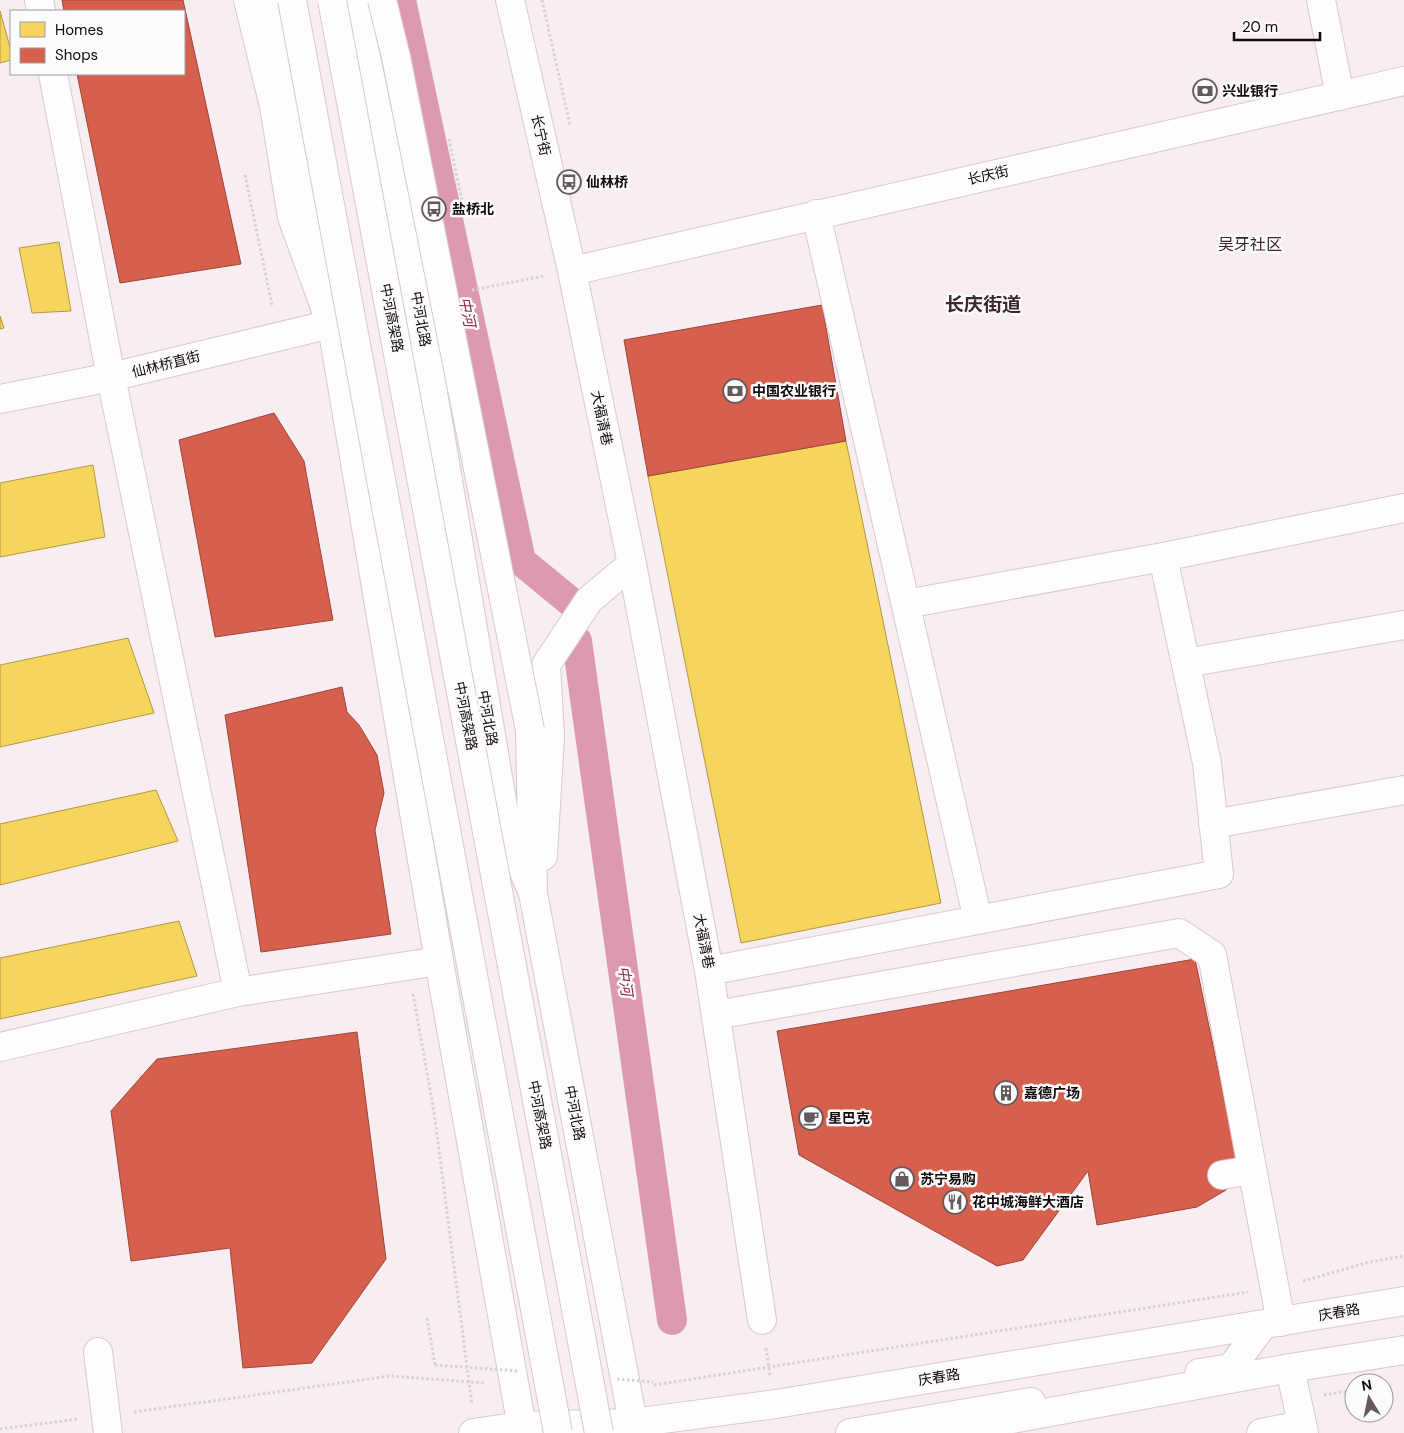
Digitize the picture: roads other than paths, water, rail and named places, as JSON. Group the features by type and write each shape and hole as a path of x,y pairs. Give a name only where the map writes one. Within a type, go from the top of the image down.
{"main road":[{"path":"248,0 274,106 292,217 331,324"},
{"path":"270,0 294,102 439,961 522,1429"},
{"path":"292,0 558,1433"},
{"name":"中河高架路","path":"332,0 599,1433"},
{"name":"中河北路","path":"354,0 418,303 508,836 533,893 634,1428"},
{"path":"382,0 398,66 530,730 533,893"},
{"name":"长宁街","path":"510,0 572,271"},
{"path":"1321,0 1340,96"},
{"path":"53,75 112,377 238,992"},
{"name":"长庆街","path":"572,271 1404,81"},
{"path":"816,214 978,920"},
{"name":"大福清巷","path":"572,271 632,564 709,970 762,1320"},
{"name":"仙林桥直街","path":"0,399 112,377 331,324"},
{"path":"906,604 1163,557 1404,508"},
{"path":"709,970 1219,874 1206,763 1163,557"},
{"path":"539,928 550,736 546,665 589,600 632,564"},
{"path":"1186,663 1404,625"},
{"path":"1213,824 1404,790"},
{"path":"716,1015 1179,934 1212,955 1275,1288 1272,1324 1231,1368 850,1433"},
{"path":"0,1047 238,992 439,961"},
{"path":"1222,1175 1252,1170"},
{"name":"庆春路","path":"474,1433 522,1429 634,1428 1404,1301"},
{"path":"936,1433 1290,1368 1404,1350"},
{"path":"98,1352 107,1424"},
{"path":"1261,1433 1303,1429 1290,1368"}],"waterway":[{"name":"中河","path":"401,0 521,561 571,602"},
{"name":"中河","path":"577,641 672,1320"}],"place":[{"name":"兴业银行","path":"1205,91"},
{"name":"仙林桥","path":"569,182"},
{"name":"盐桥北","path":"434,209"},
{"name":"中国农业银行","path":"735,391"},
{"name":"嘉德广场","path":"1006,1093"},
{"name":"星巴克","path":"811,1118"},
{"name":"苏宁易购","path":"902,1179"},
{"name":"花中城海鲜大酒店","path":"955,1202"}],"district":[{"name":"吴牙社区","path":"1250,244"},
{"name":"长庆街道","path":"983,304"}]}
